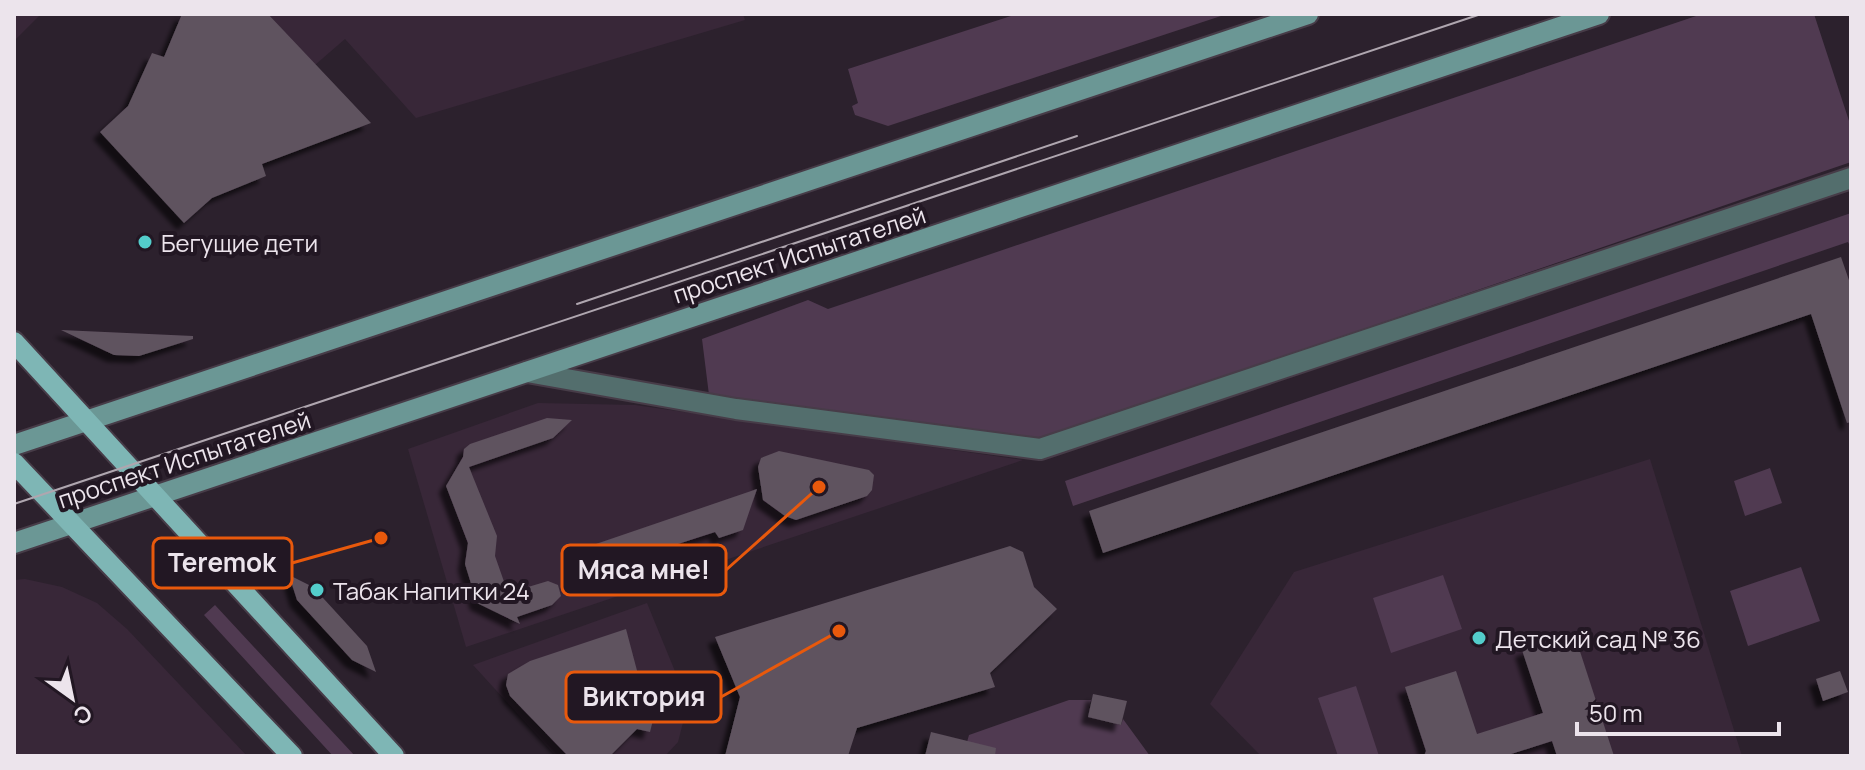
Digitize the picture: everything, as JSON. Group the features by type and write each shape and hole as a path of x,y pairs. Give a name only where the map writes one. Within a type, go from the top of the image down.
{"main road":[{"path":"14,445 1308,14"},
{"name":"проспект Испытателей","path":"14,543 1599,14"},
{"path":"14,342 394,756"},
{"path":"14,463 292,756"}],"street":[{"path":"527,372 736,409 1040,449 1851,178"}],"shaded area":[{"path":"14,14 41,14 14,41"},
{"path":"268,14 743,14 745,20 416,118 345,39 315,65"},
{"path":"1017,14 1227,14 888,126 855,115 852,106 858,103 848,69"},
{"path":"1702,14 1814,14 1851,127 1851,162 1034,442 709,395 702,339 808,300 828,309"},
{"path":"1851,213 1851,248 1848,242 1073,506 1065,481"},
{"path":"538,403 635,405 1023,460 466,647 408,449"},
{"name":"Детский сад № 36","path":"1650,459 1742,756 1261,756 1210,704 1294,572"},
{"path":"1770,468 1782,503 1745,516 1734,481"},
{"path":"1801,567 1820,621 1748,646 1730,591"},
{"path":"1443,575 1462,629 1391,653 1373,598"},
{"path":"25,579 62,587 97,603 127,629 247,756 14,756 14,580"},
{"path":"647,603 688,703 678,742 665,756 556,756 473,665"},
{"path":"215,605 355,756 333,756 204,615"},
{"path":"1356,686 1379,756 1338,756 1318,698"},
{"path":"1069,700 1091,700 1088,717 1121,725 1123,719 1150,756 963,756 969,735"}],"building":[{"path":"182,14 268,14 371,123 262,164 266,176 212,198 184,223 100,132 128,106 152,53 164,57"},
{"path":"1841,257 1851,286 1851,422 1847,423 1811,314 1103,553 1089,511"},
{"path":"61,330 193,336 193,339 139,356 114,355"},
{"path":"547,418 572,420 553,438 469,467 497,536 495,556 508,593 548,581 558,585 561,596 552,605 517,617 520,624 477,603 465,564 468,543 446,486 463,457 464,449 470,444"},
{"path":"779,451 869,470 874,475 872,490 867,496 796,520 785,516 763,500 758,467 761,458"},
{"path":"757,489 743,530 719,538 715,532 607,567 593,545"},
{"path":"1010,546 1023,552 1034,587 1057,609 990,673 995,687 857,728 848,756 725,756 740,697 715,637"},
{"path":"289,575 313,587 367,646 376,672 352,660 297,600"},
{"path":"626,629 644,697 658,700 650,732 637,729 610,756 568,756 510,696 506,685 508,674 530,661"},
{"path":"1574,633 1614,756 1557,756 1552,741 1505,756 1424,756 1426,751 1405,687 1456,671 1477,734 1543,713 1522,650"},
{"path":"1840,671 1848,692 1823,701 1816,679"},
{"path":"1093,694 1127,701 1121,725 1088,717"},
{"path":"931,732 996,748 995,756 925,756"}],"tram line":[{"path":"14,504 1481,14"},
{"path":"577,304 1077,136"}],"place":[{"name":"Бегущие дети","path":"145,242"},
{"name":"Мяса мне!","path":"819,487"},
{"name":"Teremok","path":"381,538"},
{"name":"Табак Напитки 24","path":"317,590"},
{"name":"Виктория","path":"839,631"},
{"name":"Детский сад № 36","path":"1479,638"}]}
